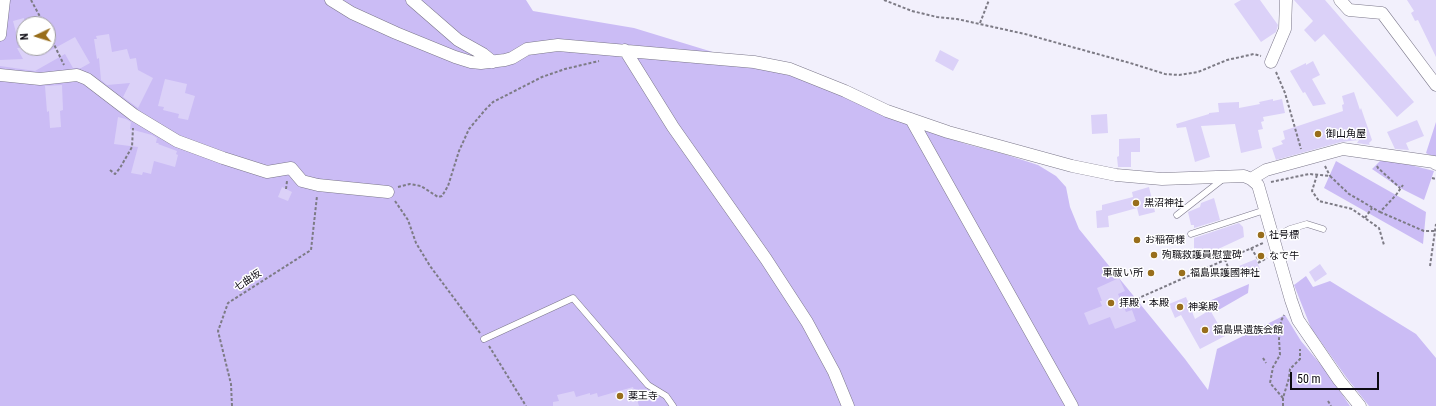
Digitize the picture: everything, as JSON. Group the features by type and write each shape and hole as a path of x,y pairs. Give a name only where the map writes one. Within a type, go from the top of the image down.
{"street":[{"path":"0,34 4,0"},
{"path":"331,0 396,34 454,57 471,62 493,62 512,58 526,49 558,45 754,62 790,69 845,91 887,111 948,132 1043,159 1098,172 1162,179 1244,176 1251,179 1258,185 1298,320 1338,380 1360,406"},
{"path":"412,0 458,40 483,54 493,62"},
{"path":"1271,62 1285,29 1286,0"},
{"path":"1340,0 1349,10 1382,13 1436,85"},
{"path":"625,50 673,126 766,259 807,322 834,372 848,406"},
{"path":"0,75 40,79 77,75 87,79 134,115 177,141 267,172 291,168 302,181 318,185 388,192"},
{"path":"911,119 1072,406"},
{"path":"1251,179 1266,170 1343,149 1434,162 1436,164"}],"lane":[{"path":"1177,215 1225,177"},
{"path":"1191,234 1265,210"},
{"path":"1273,238 1290,229 1307,224 1323,229"},
{"path":"484,338 573,298 648,385 666,396 672,406"}],"path":[{"path":"32,0 40,16"},
{"path":"884,0 912,11 1025,34 1165,74 1179,75 1198,72 1227,60 1254,54 1263,57 1271,62 1285,93 1305,160"},
{"path":"980,24 989,0"},
{"path":"56,49 69,76"},
{"path":"526,406 484,338 430,266 416,243 408,220 388,192 405,185 415,185 424,187 438,198 442,196 448,186 458,151 469,129 494,102 542,77 565,69 605,60"},
{"path":"110,170 115,174 132,147 134,115"},
{"path":"1323,161 1330,176 1349,194 1380,212 1424,230 1435,231"},
{"path":"1378,168 1400,188"},
{"path":"1285,179 1309,174 1330,176"},
{"path":"1317,175 1312,191 1319,201 1352,209 1379,228 1384,245"},
{"path":"286,189 287,178"},
{"path":"1432,178 1436,179"},
{"name":"七曲坂","path":"232,406 232,384 218,331 220,324 228,304 311,250 318,185"},
{"path":"1380,212 1403,185"},
{"path":"1365,218 1372,208"},
{"path":"1430,266 1436,224"},
{"path":"1123,305 1273,238"},
{"path":"1251,248 1259,262 1267,258"},
{"path":"1225,259 1229,270"},
{"path":"1283,398 1270,383 1273,367 1280,355 1279,339 1281,321 1291,300"},
{"path":"1282,406 1290,370 1300,359 1300,349"},
{"path":"1263,358 1266,363"},
{"path":"1328,401 1331,406"}],"shaded area":[{"path":"0,0 526,0 533,11 634,28 811,82 888,117 966,144 1038,165 1056,176 1066,187 1070,207 1079,229 1185,359 1208,390 1217,349 1285,315 1301,341 1327,372 1350,406 0,406"},
{"path":"1436,122 1436,158 1426,153"},
{"path":"1383,158 1434,171 1424,200 1400,188 1372,169"},
{"path":"1336,161 1426,212 1423,244 1324,188"},
{"path":"1306,276 1313,287 1330,281 1416,334 1436,358 1436,406 1369,406 1311,328 1294,285"},
{"path":"1249,284 1248,293 1215,312 1212,307 1205,310 1202,304"}],"building":[{"path":"1241,0 1260,0 1278,25 1276,32 1261,42 1234,4"},
{"path":"1294,0 1325,0 1414,102 1397,117 1324,34 1315,42 1304,30 1313,21"},
{"path":"1407,0 1436,0 1436,57 1418,20 1415,21 1411,13 1414,11"},
{"path":"16,20 16,33 13,21"},
{"path":"109,34 112,52 127,49 130,59 136,58 138,70 153,78 138,108 123,97 130,83 107,85 101,80 99,58 97,59 94,39 97,39 96,36"},
{"path":"75,37 90,63 81,68 73,68 65,54 35,71 0,66 0,60 23,59 21,56 56,56 56,47"},
{"path":"940,50 959,60 953,71 935,61"},
{"path":"1313,61 1320,75 1312,79 1326,104 1313,106 1305,92 1303,93 1290,71"},
{"path":"165,79 187,84 185,93 195,96 188,120 178,118 179,114 163,110 164,107 158,106"},
{"path":"62,85 63,110 60,111 61,127 50,128 45,86"},
{"path":"1354,92 1372,140 1369,143 1370,145 1357,143 1359,140 1341,142 1276,160 1272,148 1283,144 1281,141 1285,139 1283,131 1343,111 1342,105 1344,104 1342,96"},
{"path":"1273,99 1273,101 1282,99 1285,113 1263,117 1264,121 1261,122 1263,129 1258,130 1262,148 1241,153 1235,124 1201,126 1210,157 1195,162 1186,127 1177,128 1176,124 1209,113 1219,112 1218,103 1239,102 1239,108 1260,104 1259,102"},
{"path":"1107,114 1108,133 1092,134 1091,115"},
{"path":"118,117 131,122 130,129 152,135 157,138 156,143 177,151 176,154 178,155 175,167 154,161 151,174 143,172 142,175 131,173 138,147 114,144"},
{"path":"1417,120 1424,136 1406,143 1409,150 1395,149 1387,132"},
{"path":"1140,138 1140,152 1131,152 1131,167 1118,167 1117,157 1119,156 1119,139"},
{"path":"282,187 292,192 288,201 278,197"},
{"path":"1149,187 1155,212 1139,216 1137,208 1108,216 1109,227 1097,228 1096,211 1102,210 1102,205 1133,197 1132,192"},
{"path":"1214,198 1220,220 1194,228 1194,225 1191,225 1188,212 1200,207 1201,203"},
{"path":"1239,223 1243,227 1244,237 1201,257 1194,249 1194,238"},
{"path":"1256,259 1260,269 1243,276 1239,266"},
{"path":"1320,264 1327,274 1315,282 1309,272"},
{"name":"拝殿・本殿","path":"1119,278 1125,291 1118,294 1126,312 1132,310 1136,321 1115,329 1110,317 1089,325 1084,313 1102,306 1100,301 1102,301 1097,288"},
{"name":"福島県遺族会館","path":"1186,297 1195,319 1210,310 1225,336 1200,349 1181,315 1175,318 1169,304"},
{"name":"薬王寺","path":"633,387 639,406 553,406 553,402 559,401 557,395 574,391 576,397 590,393 590,395 597,393 598,397"}],"place":[{"name":"御山角屋","path":"1318,134"},
{"name":"黒沼神社","path":"1136,203"},
{"name":"社号標","path":"1261,235"},
{"name":"お稲荷様","path":"1137,240"},
{"name":"殉職救護員慰霊碑","path":"1154,255"},
{"name":"なで牛","path":"1261,256"},
{"name":"車祓い所","path":"1151,273"},
{"name":"福島県護國神社","path":"1182,273"},
{"name":"拝殿・本殿","path":"1111,303"},
{"name":"神楽殿","path":"1180,307"},
{"name":"福島県遺族会館","path":"1205,330"},
{"name":"薬王寺","path":"620,396"}]}
